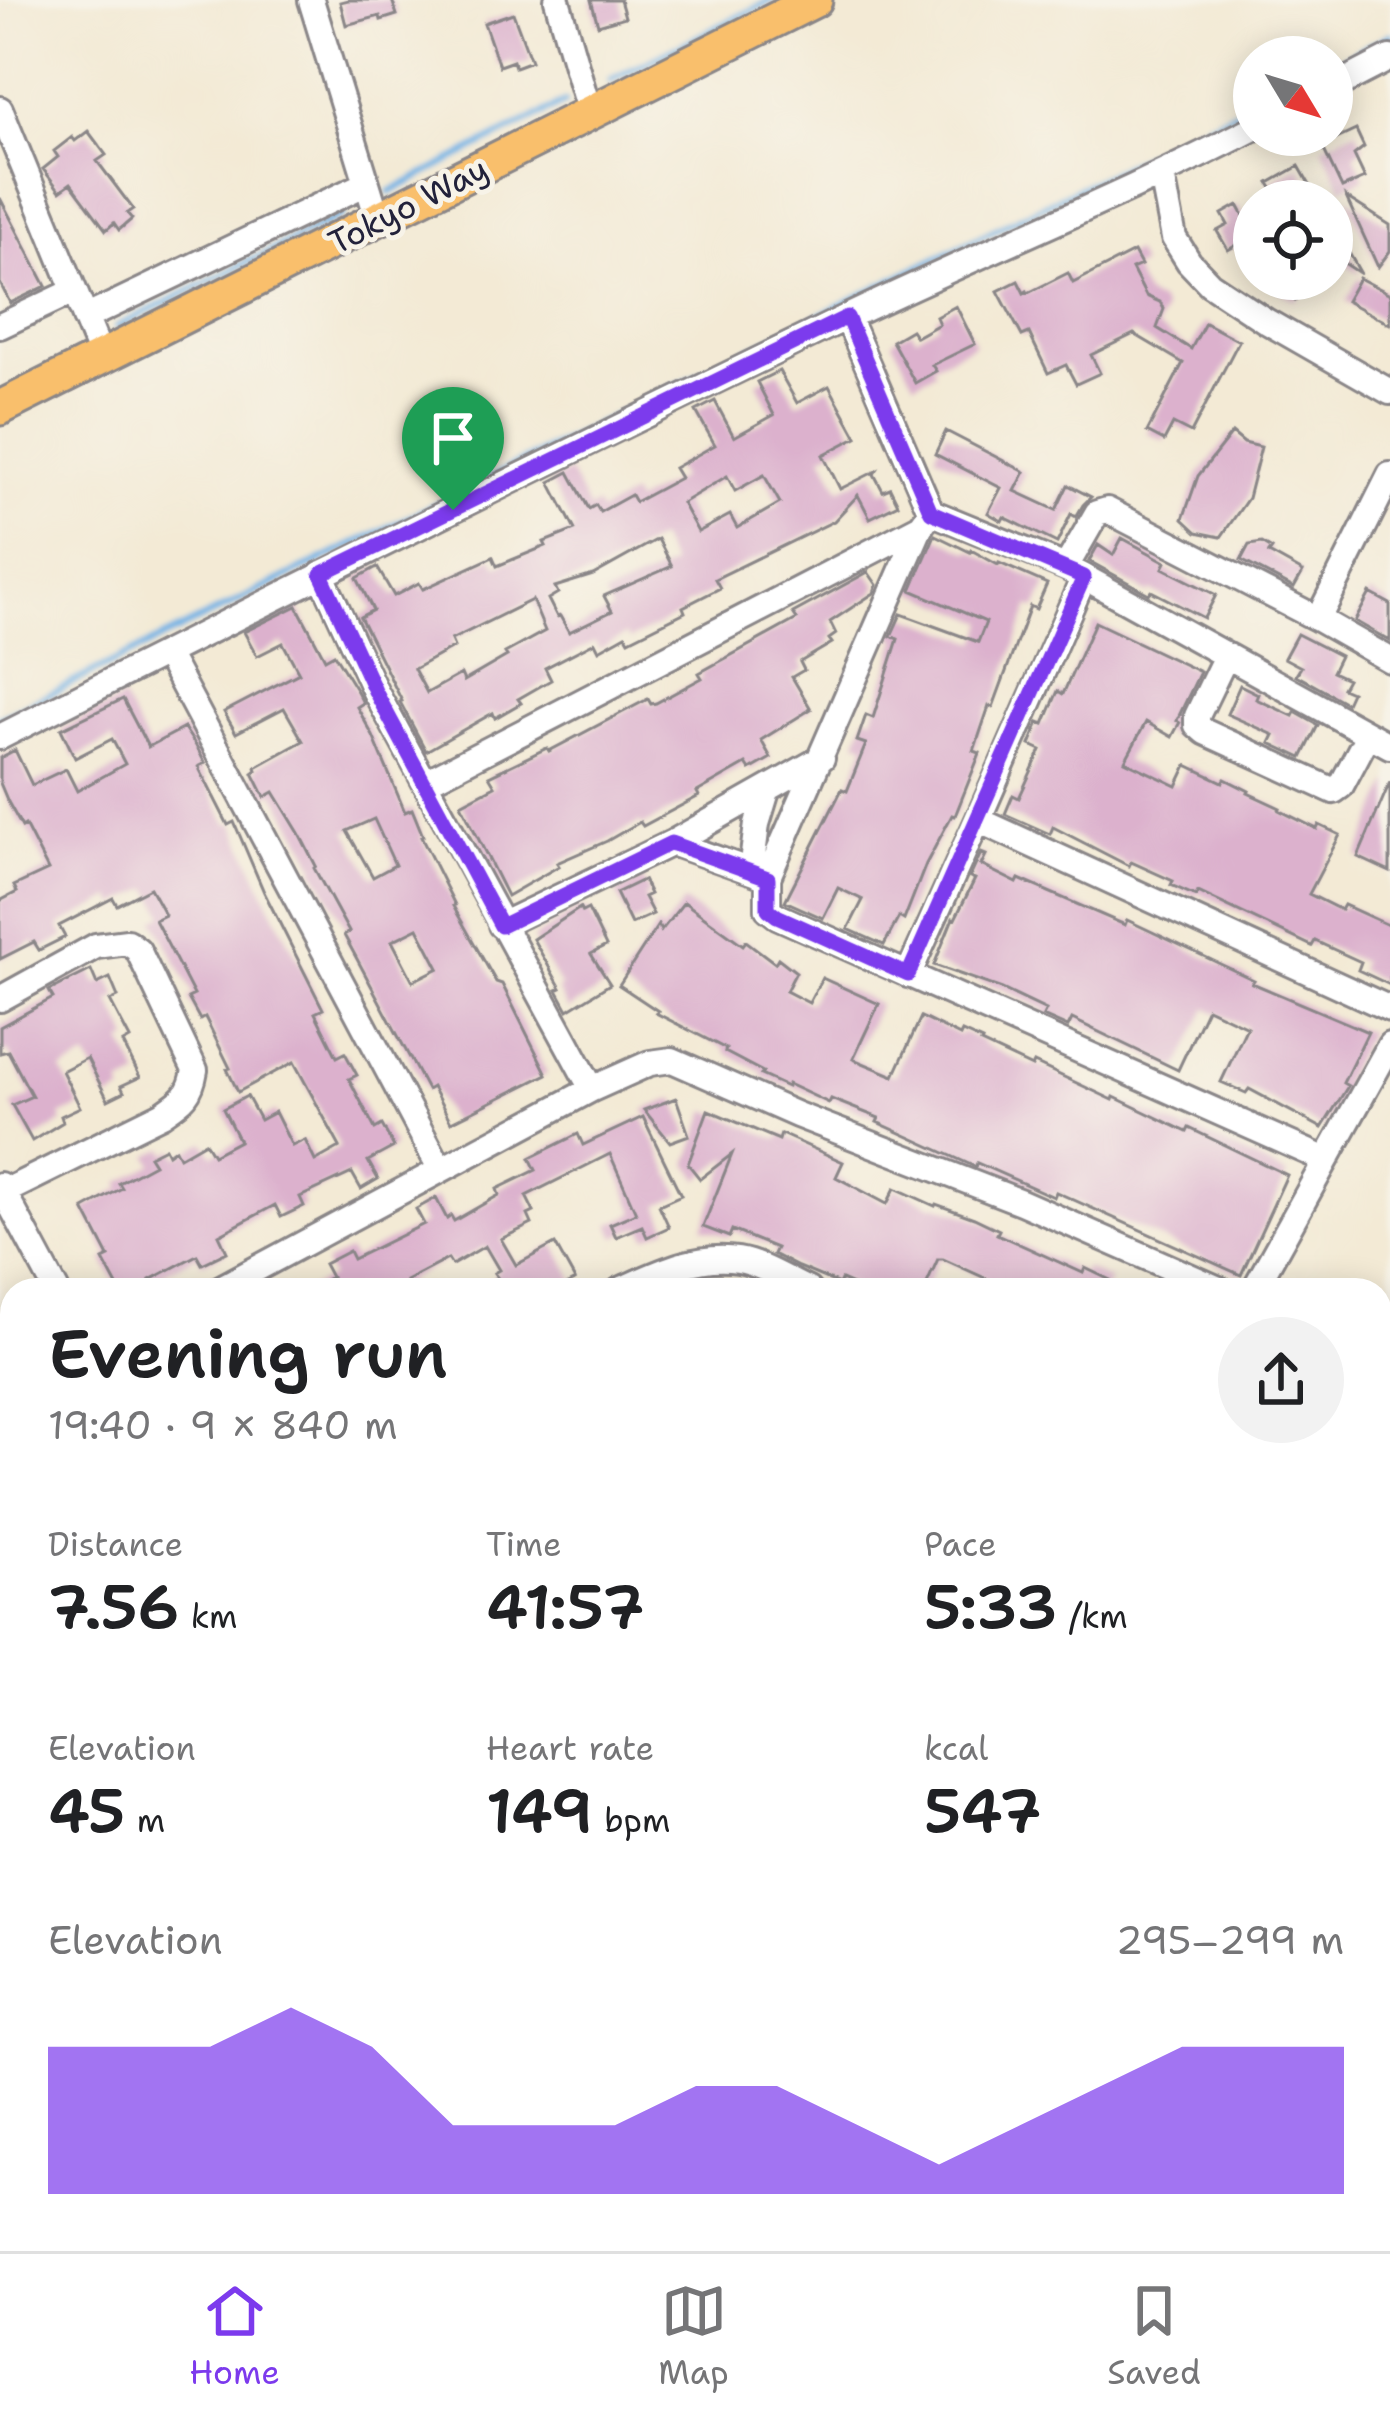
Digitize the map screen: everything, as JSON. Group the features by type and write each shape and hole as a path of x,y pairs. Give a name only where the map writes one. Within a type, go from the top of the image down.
{"main road":[{"name":"Tokyo Way","path":"0,409 815,0"}],"street":[{"path":"311,0 378,219"},
{"path":"557,0 590,114"},
{"path":"1353,77 1390,58"},
{"path":"0,110 102,358"},
{"path":"0,737 847,317 1162,176 1233,139"},
{"path":"1162,176 1174,238 1210,284 1390,392"},
{"path":"85,318 367,183"},
{"path":"0,326 74,291"},
{"path":"760,874 822,758 926,519 847,317"},
{"path":"1318,619 1390,475"},
{"path":"908,975 978,820 1097,513 1107,510 1390,660"},
{"path":"426,782 926,519 1075,572 1379,740 1334,791 1205,731 1197,725 1197,716 1226,656"},
{"path":"321,574 375,691 592,1089"},
{"path":"166,653 441,1170"},
{"path":"501,926 671,843 822,758"},
{"path":"767,791 757,824 760,874 768,909 777,916 1325,1160"},
{"path":"978,820 1390,1009"},
{"path":"671,843 760,874"},
{"path":"0,999 96,946 127,942 138,950 194,1070 192,1087 182,1101 162,1114 1,1190 49,1278"},
{"path":"1261,1278 1390,1046"},
{"path":"239,1278 592,1089 650,1063 672,1060 1194,1278"},
{"path":"646,1278 673,1266 738,1260 780,1278"}],"building":[{"path":"392,0 397,15 346,25 340,2"},
{"path":"591,0 620,0 625,17 598,25"},
{"path":"513,13 531,61 499,66 484,23"},
{"path":"88,131 106,155 97,161 133,209 127,213 132,219 119,230 114,223 106,230 71,183 60,191 43,169 58,157 54,151"},
{"path":"1353,131 1364,147 1354,155 1365,178 1353,183 1338,180 1327,156 1353,156"},
{"path":"1299,166 1307,180 1274,180"},
{"path":"0,198 46,286 10,303 0,283"},
{"path":"1353,201 1390,225 1390,251 1378,267 1353,212"},
{"path":"1233,208 1233,247 1228,250 1217,231 1228,225 1222,214"},
{"path":"1134,252 1141,265 1132,269 1146,296 1164,309 1157,328 1191,349 1205,323 1239,341 1191,433 1173,424 1164,441 1147,432 1183,363 1134,334 1091,355 1100,373 1076,384 1066,365 1048,373 1029,333 1022,336 998,291 1018,281 1028,293 1068,273 1073,283"},
{"path":"1359,278 1390,294 1390,324 1346,301 1353,300"},
{"path":"956,306 975,344 932,365 936,371 915,383 892,341 911,330 916,337 939,324 936,317"},
{"path":"779,371 797,403 829,386 857,437 823,455 840,489 876,471 883,491 890,488 898,504 870,518 858,495 834,521 715,579 720,588 683,607 685,612 599,650 595,642 545,668 551,680 518,699 521,703 495,718 493,713 426,751 360,617 373,610 357,578 377,567 394,596 419,583 423,589 493,557 497,566 546,546 544,542 575,530 550,482 569,472 589,509 596,505 600,512 631,495 635,502 680,478 674,468 715,445 696,411 715,401 734,437 774,415 757,382","holes":["764,475 780,503 737,528 730,515 698,532 682,503 727,476 735,491","658,539 672,566 604,596 612,611 569,632 548,599 558,593 555,587 593,575","532,600 545,631 464,681 461,674 427,693 414,669 454,647 451,640"]},
{"path":"946,431 1025,472 1015,491 1056,510 1068,485 1091,497 1076,517 1071,514 1057,543 1004,517 1002,521 988,513 1001,488 935,454"},
{"path":"1232,433 1244,443 1261,447 1248,498 1221,537 1197,532 1183,519 1198,476"},
{"path":"935,535 1047,584 1036,609 1030,606 993,707 989,706 974,751 980,753 955,816 926,864 904,920 899,917 884,945 848,929 863,900 838,888 823,918 785,901 842,789 847,791 866,744 857,741 866,715 873,718 898,639 891,636 901,614 978,642 986,622 911,590"},
{"path":"1122,538 1166,562 1163,568 1216,595 1204,618 1089,561 1098,545 1113,555"},
{"path":"1262,543 1272,549 1269,553 1303,572 1294,588 1241,560 1249,545"},
{"path":"868,572 877,585 874,593 830,622 836,634 829,639 832,643 800,662 804,670 792,677 811,709 761,740 771,758 750,770 746,764 697,792 699,796 557,863 559,866 507,896 461,804 495,786 489,776 549,751 648,699 656,703 702,678 699,673 797,619 793,613"},
{"path":"1370,593 1390,604 1390,641 1355,621"},
{"path":"297,606 325,659 334,654 363,703 357,707 405,812 412,809 453,906 496,982 502,984 547,1074 451,1122 432,1087 427,1090 344,935 349,932 299,833 274,792 265,797 253,773 303,741 284,708 236,733 224,712 299,673 283,643 257,656 244,632","holes":["374,819 395,865 373,877 347,831","418,928 439,968 413,981 392,941"]},
{"path":"1095,622 1200,672 1172,737 1146,722 1125,761 1177,786 1187,765 1225,779 1317,829 1319,825 1340,835 1309,894 1390,926 1390,985 1358,970 1361,962 1315,941 1312,946 1198,892 1196,896 1053,827 1050,834 1005,814 1013,795 1019,798 1041,750 1030,745 1039,722 1044,724 1058,691 1063,694"},
{"path":"1297,634 1340,656 1332,672 1347,679 1342,688 1351,692 1346,703 1296,675 1301,667 1284,658"},
{"path":"1240,685 1258,694 1256,699 1318,725 1302,758 1270,743 1274,735 1227,714"},
{"path":"123,699 148,747 184,728 205,763 200,770 228,825 234,822 323,1009 315,1013 337,1057 345,1053 357,1075 349,1079 375,1129 382,1125 394,1147 368,1161 378,1179 361,1189 352,1173 300,1197 304,1206 281,1217 275,1205 219,1235 227,1252 202,1264 197,1255 154,1278 113,1278 103,1260 109,1257 84,1209 154,1164 149,1156 165,1148 168,1154 175,1149 179,1157 205,1142 213,1155 239,1141 223,1109 247,1096 260,1120 275,1112 292,1146 305,1140 315,1161 340,1147 294,1062 238,1092 205,1017 200,1020 188,998 194,995 155,920 165,915 150,888 117,905 113,898 59,926 65,937 39,950 34,942 0,959 0,901 17,892 14,886 48,870 8,802 0,783 0,758 15,750 32,785 66,769 77,791 125,764 112,739 75,758 61,729"},
{"path":"1390,782 1390,872 1358,857"},
{"path":"981,853 986,855 981,865 1017,883 1019,879 1125,925 1127,920 1254,980 1252,983 1368,1032 1343,1083 1348,1086 1322,1128 1249,1089 1246,1093 1221,1082 1247,1027 1207,1008 1178,1070 1072,1019 1068,1027 1043,1016 1046,1010 1002,989 934,965 975,879 970,877"},
{"path":"643,880 650,894 644,897 653,914 631,924 616,893"},
{"path":"684,902 743,945 746,941 796,972 786,991 809,1003 822,978 879,1004 853,1059 894,1076 921,1017 1187,1132 1189,1128 1287,1175 1241,1275 1056,1192 1054,1197 977,1163 975,1167 877,1122 879,1118 787,1087 656,1013 619,985 658,925 661,931"},
{"path":"580,908 582,912 588,909 606,946 591,954 610,984 568,1010 533,939"},
{"path":"91,970 97,984 110,978 118,997 110,1001 130,1039 123,1043 140,1077 121,1086 124,1092 108,1100 87,1058 62,1071 80,1107 61,1116 63,1122 32,1141 12,1105 32,1096 8,1051 0,1053 0,1027 53,998 49,991"},
{"path":"676,1098 689,1135 670,1142 644,1110"},
{"path":"708,1110 779,1140 781,1134 843,1162 836,1177 887,1204 895,1188 974,1218 999,1230 997,1234 1083,1273 1085,1268 1106,1278 985,1278 938,1259 929,1278 825,1278 773,1254 776,1248 732,1230 729,1237 703,1227 732,1154 700,1179 688,1164"},
{"path":"643,1117 681,1195 659,1205 669,1227 647,1237 642,1226 616,1237 610,1224 636,1213 610,1154 526,1196 534,1212 528,1215 532,1224 501,1239 516,1265 555,1244 574,1278 495,1278 499,1270 485,1246 452,1265 448,1259 412,1278 329,1278 324,1264 349,1251 353,1259 424,1224 416,1209 436,1198 447,1219 451,1216 454,1221 499,1195 497,1189 536,1170 530,1158 578,1134 583,1145"}],"waterway":[{"path":"610,80 772,0"},
{"path":"1353,54 1390,35"},
{"path":"390,192 565,102"},
{"path":"0,718 1233,112"},
{"path":"116,327 343,215"}],"route":[{"path":"847,317 931,512 1084,577 908,975 777,916 768,909 768,878 671,843 501,926 375,691 321,574 453,510 847,317"}]}
